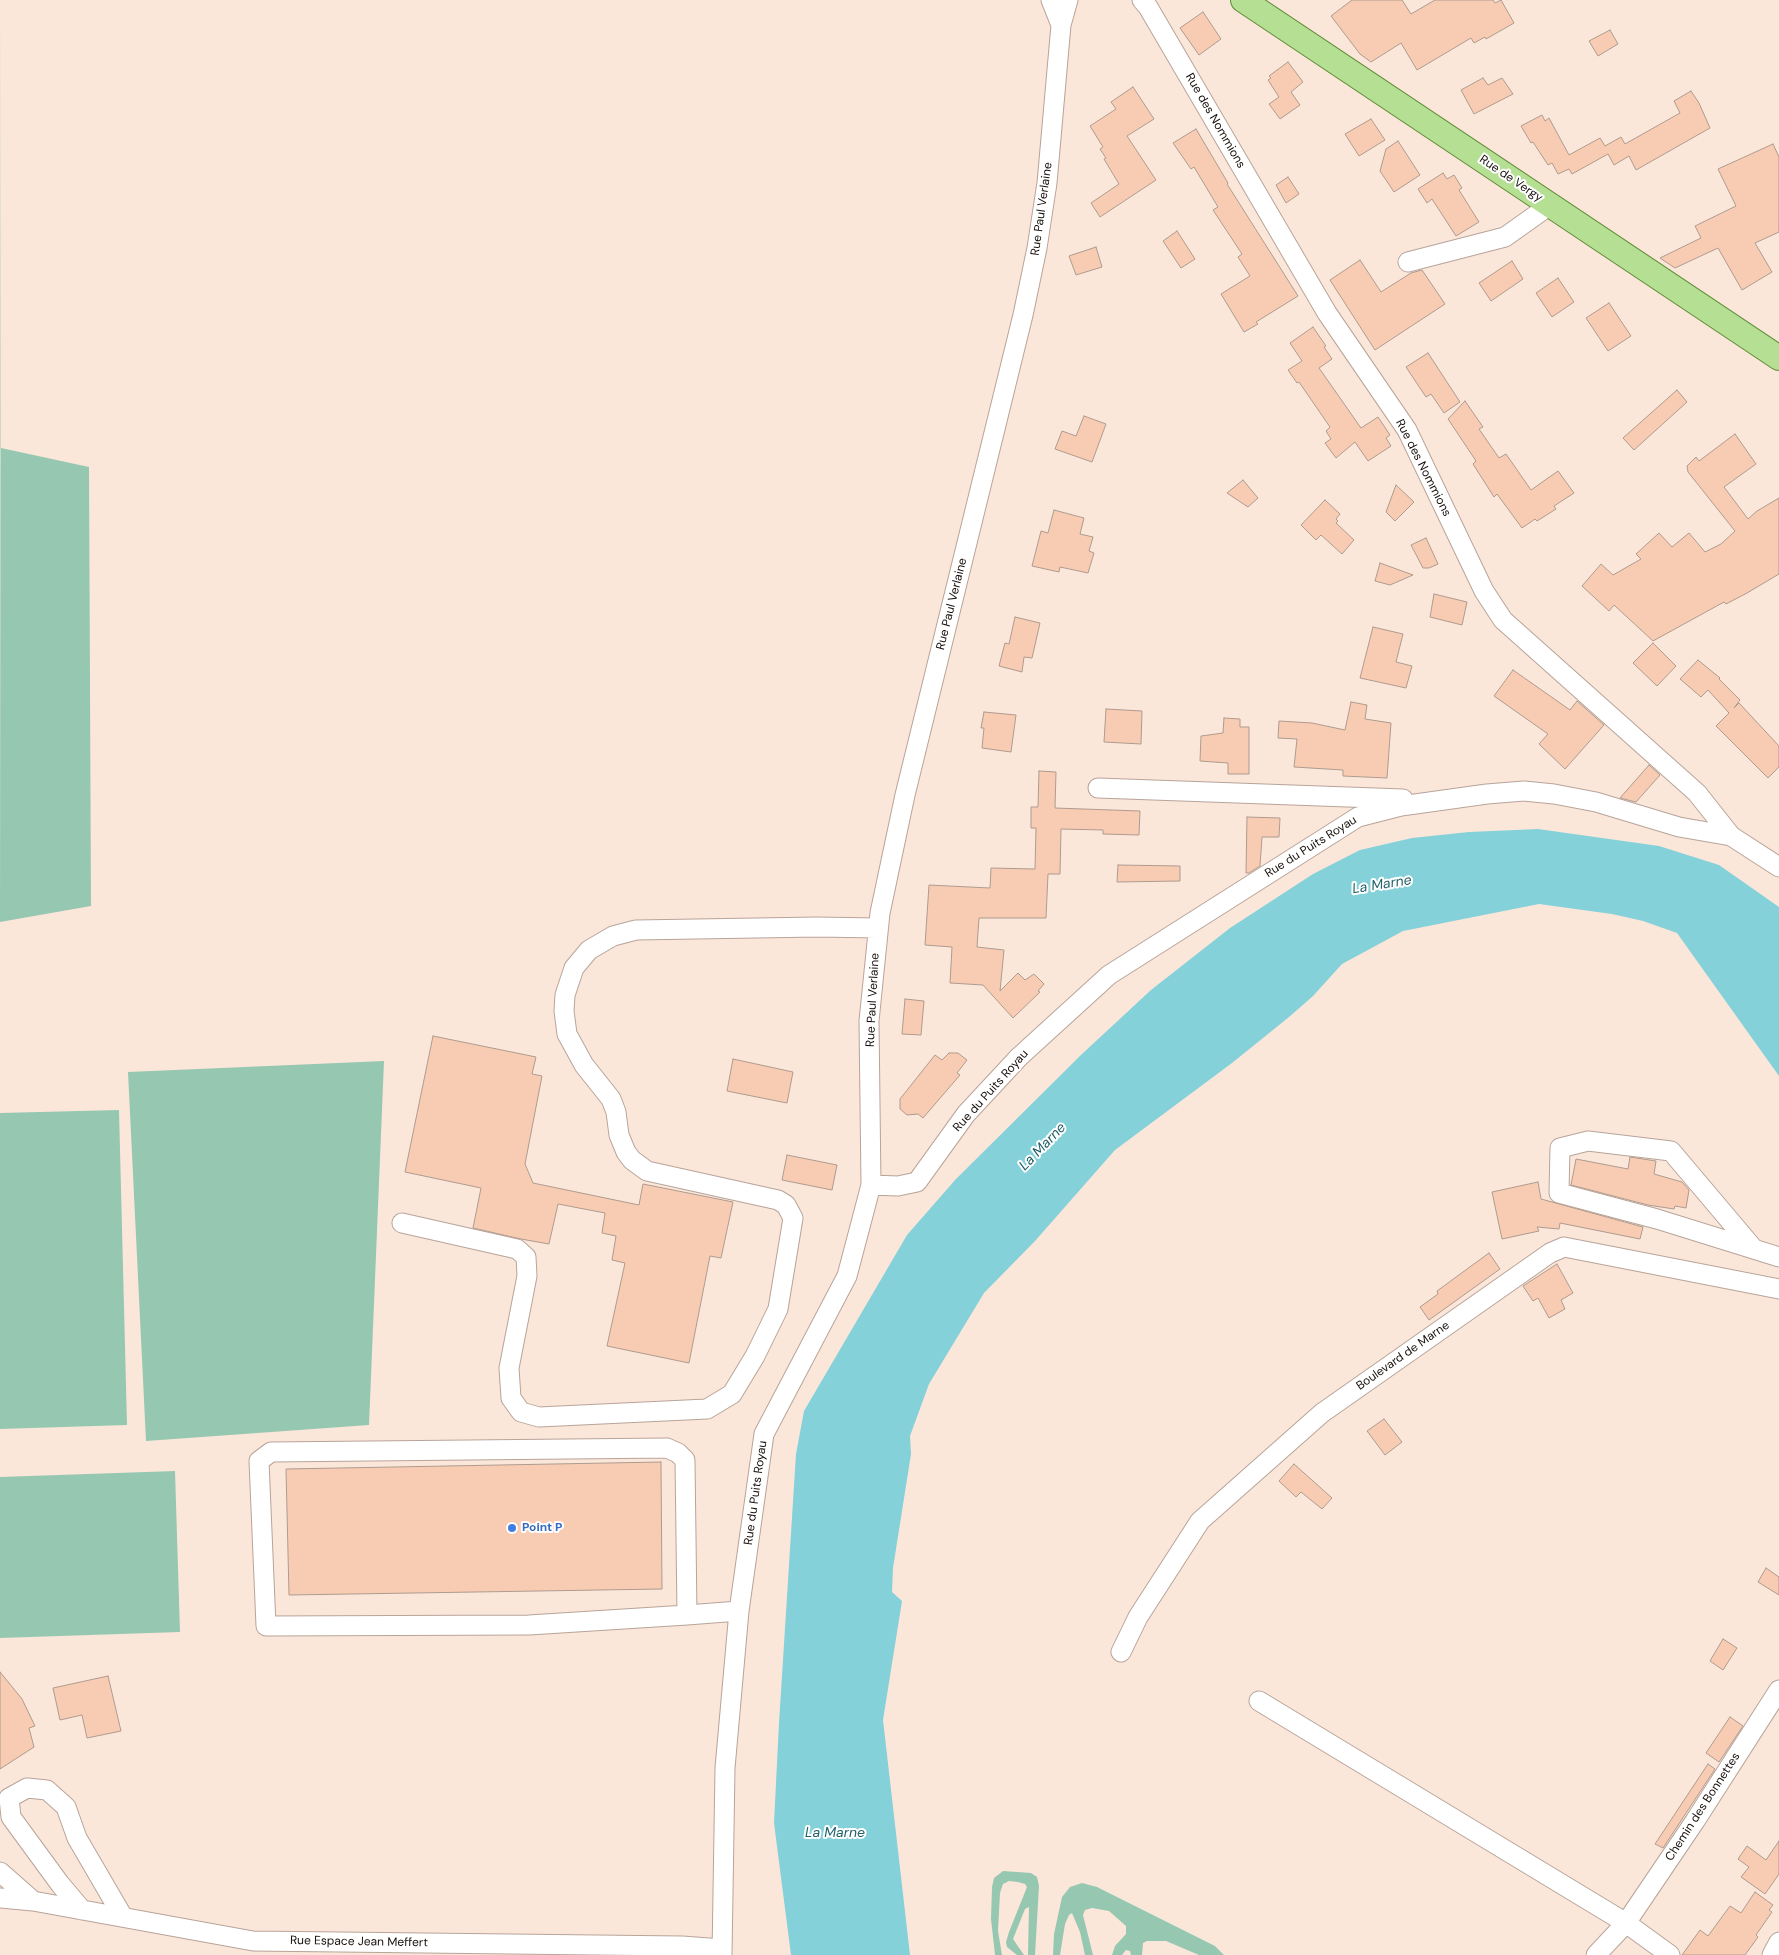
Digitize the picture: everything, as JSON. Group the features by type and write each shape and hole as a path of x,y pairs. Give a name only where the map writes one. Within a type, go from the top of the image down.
{"main road":[{"name":"Rue de Vergy","path":"1243,0 1779,358"}],"street":[{"name":"Rue Paul Verlaine","path":"1051,0 1061,25"},
{"name":"Rue Paul Verlaine","path":"871,1185 870,1021 880,912 905,795 1023,315 1037,248 1046,183 1061,25 1068,0"},
{"name":"Rue des Nommions","path":"1142,0 1148,7 1327,313 1407,430 1484,591 1494,606 1504,620 1528,643 1697,793 1731,836"},
{"path":"1408,262 1505,237 1550,205"},
{"path":"1098,788 1440,801"},
{"name":"Rue du Puits Royau","path":"722,1952 725,1768 739,1611 764,1434 846,1276 871,1185 898,1186 917,1182 973,1107 1019,1058 1109,975 1358,817 1401,806 1524,791 1554,794 1596,802 1679,827 1731,836 1779,868"},
{"path":"402,1223 517,1249 526,1257 527,1276 509,1368 511,1398 521,1412 539,1417 707,1409 732,1394 755,1356 778,1309 793,1218 786,1205 778,1200 647,1171 632,1160 622,1144 616,1112 611,1100 584,1065 567,1034 564,1003 574,968 589,950 613,936 636,930 817,927 878,928"},
{"path":"1753,1248 1671,1151 1588,1141 1560,1148 1559,1193 1657,1219 1779,1257"},
{"name":"Boulevard de Marne","path":"1121,1652 1138,1616 1200,1522 1322,1412 1550,1253 1564,1248 1779,1290"},
{"path":"687,1615 685,1460 678,1453 667,1448 271,1452 259,1461 266,1626 529,1625 687,1615 739,1611"},
{"name":"Chemin des Bonnettes","path":"1596,1955 1626,1923 1695,1821 1779,1690"},
{"path":"1258,1701 1626,1923 1670,1955"},
{"path":"82,1910 60,1884 11,1817 5,1800 27,1788 47,1790 66,1807 77,1838 123,1917"},
{"path":"0,1872 33,1901"},
{"name":"Rue Espace Jean Meffert","path":"0,1898 33,1901 123,1917 254,1948 682,1946 722,1952"},
{"path":"1772,1955 1779,1942"}],"green space":[{"path":"1,0 1,448 89,467 91,906 0,922"},
{"path":"384,1061 369,1425 146,1441 128,1072"},
{"path":"119,1110 127,1425 0,1429 0,1113"},
{"path":"175,1471 180,1632 0,1638 0,1477"},
{"path":"1003,1871 1031,1873 1037,1877 1039,1886 1035,1955 1028,1955 1029,1907 1025,1909 1013,1939 1024,1955 1017,1955 1007,1947 1006,1942 1009,1932 1027,1887 1025,1884 1009,1881 1003,1884 1000,1893 998,1931 1002,1955 995,1955 991,1919 992,1887 994,1878"},
{"path":"1082,1883 1097,1887 1215,1946 1224,1955 1199,1955 1166,1941 1147,1941 1143,1943 1142,1955 1131,1955 1130,1951 1126,1950 1122,1955 1112,1955 1115,1946 1126,1934 1126,1926 1109,1911 1092,1908 1085,1910 1083,1915 1093,1955 1085,1955 1080,1932 1072,1913 1065,1924 1060,1955 1053,1955 1054,1934 1062,1897 1070,1887"}],"water":[{"name":"La Marne","path":"1538,829 1659,846 1719,865 1779,907 1779,1076 1677,933 1643,921 1612,914 1539,904 1403,931 1342,964 1313,996 1289,1017 1232,1063 1115,1150 1035,1241 984,1293 929,1384 910,1436 911,1454 893,1568 892,1592 902,1601 883,1720 910,1955 791,1955 774,1823 796,1454 804,1411 907,1235 956,1179 1082,1054 1151,990 1230,928 1313,874 1360,850 1412,838 1469,832"}],"building":[{"path":"1352,0 1402,0 1411,14 1435,0 1493,0 1495,3 1501,0 1514,23 1486,39 1485,37 1474,43 1471,38 1417,70 1401,43 1371,62 1360,54 1331,16"},
{"path":"1203,12 1221,39 1199,55 1180,28"},
{"path":"1610,30 1618,44 1598,56 1589,41"},
{"path":"1288,62 1303,82 1291,92 1300,105 1280,119 1269,104 1279,97 1268,80 1271,78 1269,76"},
{"path":"1483,78 1488,85 1502,78 1513,94 1474,114 1461,90"},
{"path":"1133,87 1154,119 1127,136 1156,180 1100,217 1091,203 1119,184 1104,159 1106,158 1100,149 1103,147 1090,126 1116,109 1111,102"},
{"path":"1691,91 1699,103 1710,128 1636,170 1629,156 1614,165 1608,154 1572,174 1569,169 1558,174 1552,163 1548,165 1533,142 1531,143 1521,126 1542,115 1545,121 1549,118 1569,155 1600,138 1605,146 1621,137 1625,144 1680,113 1674,101"},
{"path":"1371,119 1385,140 1359,156 1345,134"},
{"path":"1196,129 1227,184 1298,296 1256,322 1258,324 1244,332 1221,294 1250,276 1238,257 1242,254 1213,210 1218,207 1194,167 1191,169 1173,143"},
{"path":"1398,141 1420,175 1394,192 1380,171 1386,149"},
{"path":"1773,144 1779,157 1779,232 1755,243 1772,272 1742,290 1718,248 1675,268 1660,258 1701,238 1695,226 1736,206 1718,169"},
{"path":"1443,173 1447,179 1454,175 1462,188 1459,190 1479,222 1456,236 1432,199 1427,203 1418,189"},
{"path":"1288,177 1299,194 1286,203 1276,185"},
{"path":"1177,231 1195,259 1181,268 1163,241"},
{"path":"1096,247 1102,267 1076,275 1069,256"},
{"path":"1360,260 1381,292 1411,273 1422,270 1445,304 1375,350 1330,280"},
{"path":"1512,261 1523,279 1491,301 1479,283"},
{"path":"1558,278 1574,302 1552,317 1536,293"},
{"path":"1609,303 1631,336 1608,351 1586,318"},
{"path":"1313,327 1332,359 1319,368 1361,428 1378,417 1390,435 1386,438 1391,446 1368,461 1355,442 1336,458 1325,443 1331,439 1326,431 1330,427 1299,382 1297,383 1288,370 1302,361 1290,343"},
{"path":"1428,353 1460,402 1444,413 1431,394 1426,397 1406,367"},
{"path":"1677,390 1687,402 1634,450 1623,438"},
{"path":"1465,401 1483,427 1479,429 1499,458 1506,454 1531,490 1558,471 1574,493 1554,506 1556,509 1537,521 1535,519 1522,528 1497,494 1494,497 1473,464 1476,461 1448,419"},
{"path":"1084,416 1106,424 1092,462 1055,449 1062,431 1076,436"},
{"path":"1735,434 1756,464 1724,487 1748,519 1757,511 1779,498 1779,574 1747,593 1726,604 1724,602 1653,641 1614,605 1609,611 1582,586 1601,564 1613,575 1641,559 1636,554 1659,533 1672,547 1689,533 1705,552 1721,544 1735,531 1688,472 1687,466 1696,457 1699,461"},
{"path":"1243,480 1258,498 1248,507 1227,493"},
{"path":"1396,485 1414,502 1395,521 1386,512"},
{"path":"1325,500 1340,514 1336,519 1338,521 1336,523 1354,540 1342,554 1321,535 1316,540 1301,525"},
{"path":"1054,510 1084,518 1080,534 1093,537 1089,551 1094,553 1088,573 1060,567 1059,572 1032,566 1041,531 1048,533"},
{"path":"1426,538 1438,564 1429,568 1423,568 1411,545"},
{"path":"1380,563 1413,575 1390,585 1375,581"},
{"path":"1434,594 1467,602 1462,625 1430,617"},
{"path":"1015,617 1040,623 1032,658 1024,657 1022,672 999,666 1005,643 1009,644"},
{"path":"1373,627 1403,634 1396,662 1412,666 1406,688 1360,678"},
{"path":"1653,643 1676,666 1657,686 1633,663"},
{"path":"1698,660 1720,678 1740,700 1734,708 1739,703 1779,746 1779,767 1768,778 1716,726 1729,713 1708,690 1701,697 1680,679"},
{"path":"1513,670 1570,710 1577,701 1604,725 1565,769 1539,744 1548,734 1494,696"},
{"path":"1351,702 1367,705 1365,719 1391,723 1387,778 1343,776 1343,770 1294,767 1297,739 1278,738 1279,721 1312,723 1345,730"},
{"path":"1106,709 1142,711 1141,744 1104,742"},
{"path":"984,712 1016,715 1011,752 982,748 984,728 981,728"},
{"path":"1224,718 1240,719 1240,727 1249,727 1249,774 1228,774 1228,763 1200,761 1201,736 1223,733"},
{"path":"1649,765 1660,775 1636,802 1620,798"},
{"path":"1039,771 1056,772 1055,808 1140,811 1139,835 1103,834 1103,830 1061,829 1060,874 1048,874 1046,918 979,918 977,947 1004,950 1000,991 1018,973 1025,980 1034,974 1044,984 1038,991 1040,992 1013,1018 983,985 950,983 952,947 925,945 929,885 990,888 991,868 1035,869 1036,828 1031,828 1031,807 1038,807"},
{"path":"1247,817 1280,818 1279,837 1262,837 1260,866 1249,873 1246,873"},
{"path":"1118,865 1180,866 1180,881 1117,882"},
{"path":"905,999 924,1001 921,1035 902,1034"},
{"path":"433,1036 536,1057 532,1074 542,1076 525,1164 533,1183 639,1205 643,1184 733,1202 721,1258 710,1256 689,1363 607,1346 625,1263 612,1260 616,1236 602,1233 605,1213 558,1204 549,1244 521,1239 473,1228 481,1188 405,1172"},
{"path":"949,1053 958,1053 967,1060 957,1073 960,1075 923,1118 918,1114 907,1115 900,1109 900,1099 935,1055 942,1060"},
{"path":"733,1059 793,1072 787,1103 727,1091"},
{"path":"787,1155 837,1165 832,1190 782,1180"},
{"path":"1630,1157 1656,1161 1654,1174 1682,1182 1689,1190 1686,1208 1675,1206 1674,1209 1648,1205 1571,1185 1576,1159 1628,1169"},
{"path":"1538,1182 1541,1199 1643,1227 1640,1239 1560,1223 1559,1229 1537,1227 1539,1231 1502,1239 1492,1192"},
{"path":"1489,1253 1500,1269 1429,1320 1420,1307 1438,1294 1437,1291"},
{"path":"1557,1264 1573,1293 1561,1300 1565,1309 1549,1318 1538,1298 1533,1301 1523,1286"},
{"path":"1384,1419 1402,1442 1385,1455 1367,1431"},
{"name":"Point P","path":"661,1462 662,1589 289,1595 286,1469"},
{"path":"1294,1464 1332,1498 1322,1509 1301,1492 1296,1497 1279,1481"},
{"path":"1766,1568 1779,1577 1779,1595 1758,1582"},
{"path":"1723,1639 1737,1648 1723,1670 1710,1661"},
{"path":"0,1672 22,1699 35,1726 29,1728 34,1747 0,1769"},
{"path":"108,1676 121,1731 87,1738 82,1715 60,1720 53,1688"},
{"path":"1730,1717 1743,1726 1719,1762 1706,1753"},
{"path":"1708,1764 1715,1769 1663,1848 1655,1844"},
{"path":"1779,1841 1779,1874 1765,1894 1741,1877 1749,1867 1738,1859 1747,1846 1766,1860"},
{"path":"1755,1892 1773,1905 1769,1910 1772,1912 1745,1955 1682,1955 1700,1930 1708,1936 1730,1906 1741,1913"}],"place":[{"name":"Point P","path":"512,1528"}]}
